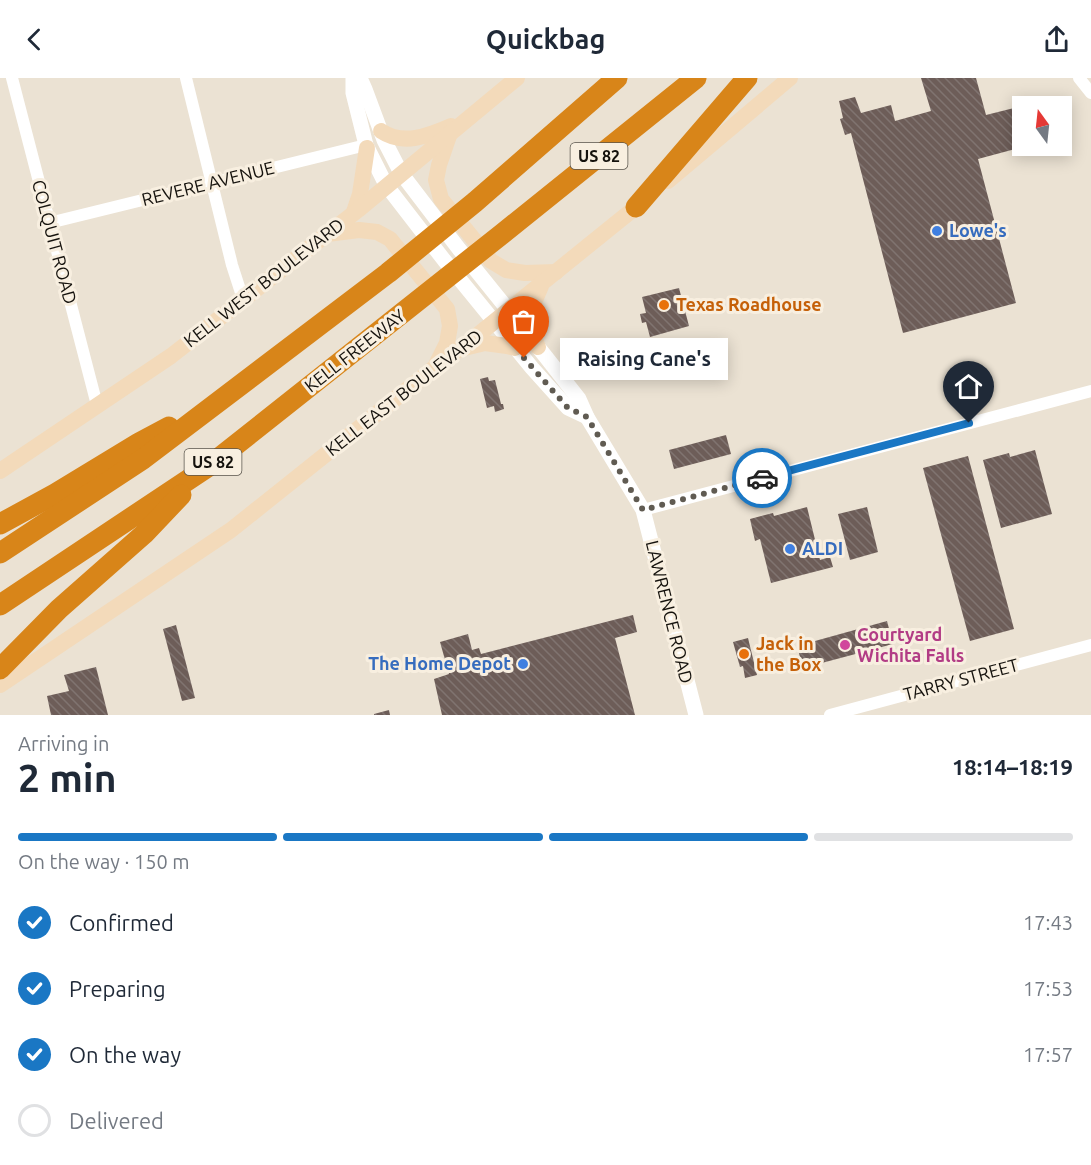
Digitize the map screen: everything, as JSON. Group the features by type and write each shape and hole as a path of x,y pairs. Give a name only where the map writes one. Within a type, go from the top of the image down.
{"highway":[{"name":"US 82","path":"0,553 143,459 388,273 475,202 617,78"},
{"name":"KELL FREEWAY","path":"0,605 209,466 696,78"},
{"path":"636,207 747,78"},
{"path":"0,524 139,443 221,400"},
{"path":"0,669 59,609 144,534 209,466"}],"main road":[{"name":"KELL WEST BOULEVARD","path":"0,471 171,356 354,212 517,78"},
{"name":"KELL EAST BOULEVARD","path":"0,685 231,530 550,277 790,78"},
{"path":"381,131 397,138 417,139 465,120"},
{"path":"451,132 436,180 441,199 491,261 506,270 550,277"},
{"path":"354,212 360,194 366,146"},
{"path":"326,234 359,230 377,232 390,239 426,282 447,309 450,326 447,343 434,368"},
{"path":"538,347 530,329 530,316 539,289 550,277"},
{"path":"460,349 484,343 515,348"}],"street":[{"name":"COLQUIT ROAD","path":"12,78 97,405"},
{"path":"186,78 232,265 243,299"},
{"name":"LAWRENCE ROAD","path":"353,78 353,93 366,146 386,185 531,368 568,408 587,417"},
{"name":"LAWRENCE ROAD","path":"360,78 401,173 579,399 587,417 643,510 696,715"},
{"path":"1079,78 1091,93"},
{"name":"REVERE AVENUE","path":"49,223 366,146"},
{"path":"643,510 1091,391"},
{"name":"TARRY STREET","path":"830,715 1091,645"}],"building":[{"name":"Lowe's","path":"921,78 976,78 986,115 1012,108 1012,150 978,159 1016,303 903,333 851,133 845,135 840,119 843,118 839,101 855,97 861,113 891,105 895,121 931,111"},
{"name":"Texas Roadhouse","path":"679,288 689,326 650,337 646,322 642,323 640,314 646,313 642,297"},
{"path":"488,377 489,381 495,380 504,409 495,412 494,406 487,408 480,379"},
{"path":"726,435 731,454 674,469 669,450"},
{"path":"1035,450 1052,514 1001,528 983,460 1009,453 1010,457"},
{"path":"968,456 1014,629 970,641 923,468"},
{"name":"ALDI","path":"807,507 820,560 830,557 833,567 771,583 760,539 755,541 750,519 773,513 774,516"},
{"path":"867,507 878,552 850,560 838,514"},
{"name":"The Home Depot","path":"633,615 637,632 615,638 635,715 442,715 434,679 449,674 440,642 468,634 472,650 479,648 481,654"},
{"name":"Courtyard Wichita Falls","path":"887,621 893,644 803,668 797,646"},
{"path":"176,625 195,698 182,701 163,629"},
{"name":"Jack in the Box","path":"748,638 757,675 745,678 743,666 740,667 733,642"},
{"path":"96,667 108,715 51,715 47,696 69,691 64,675"},
{"path":"389,710 390,715 374,715 374,714"}],"way so far":[{"path":"524,358 568,408 587,417 643,510 762,478"}],"place":[{"name":"Lowe's","path":"937,231"},
{"name":"Texas Roadhouse","path":"664,305"},
{"name":"Raising Cane's","path":"524,358"},
{"name":"ALDI","path":"790,549"},
{"name":"Courtyard Wichita Falls","path":"845,645"},
{"name":"Jack in the Box","path":"744,654"},
{"name":"The Home Depot","path":"523,664"}],"route":[{"path":"762,478 969,423"}]}
